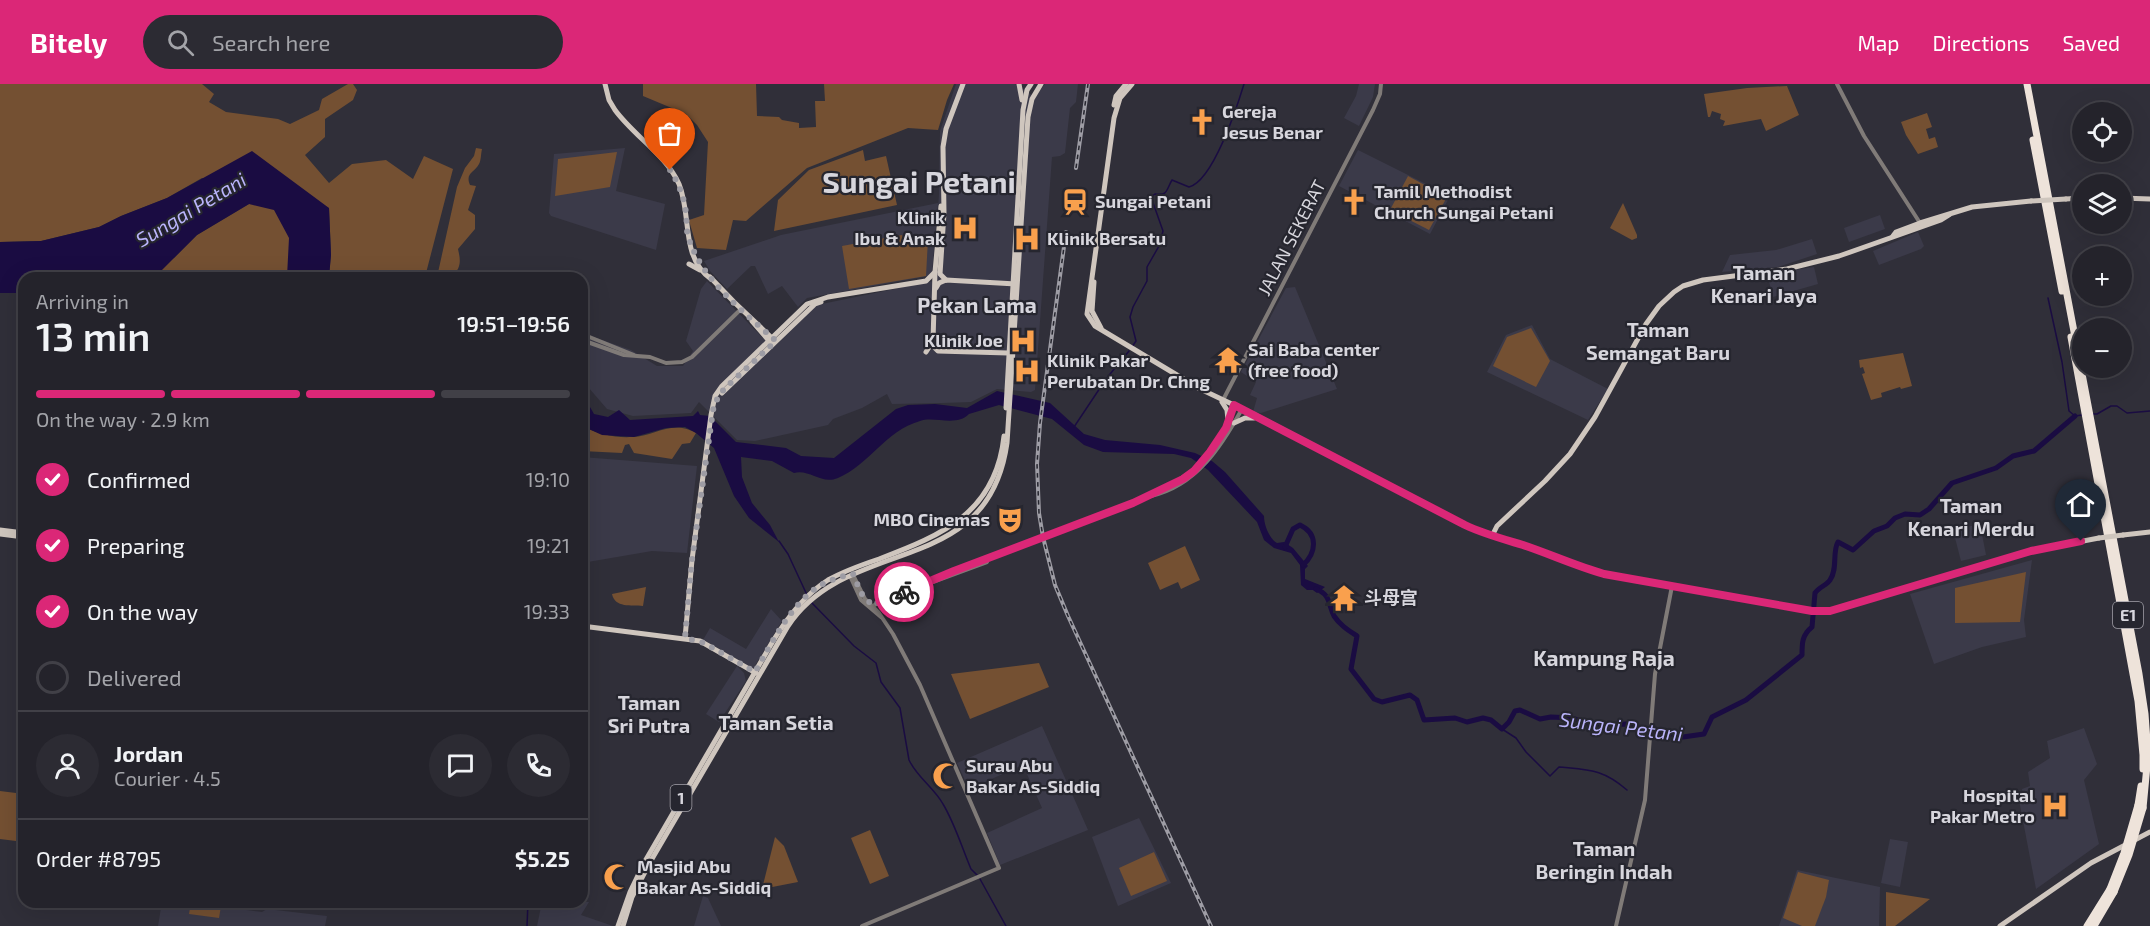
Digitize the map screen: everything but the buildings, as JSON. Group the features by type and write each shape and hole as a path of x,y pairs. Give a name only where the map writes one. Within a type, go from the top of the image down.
{"highway":[{"name":"E1","path":"2022,84 2086,406"},
{"name":"E1","path":"2027,84 2139,701 2143,755 2140,806 2112,891 2094,926"},
{"name":"E1","path":"2087,926 2112,891"}],"main road":[{"path":"605,84 609,100 618,115 675,178 683,195 689,238 698,264 772,341"},
{"path":"938,351 933,341 945,135 963,84"},
{"path":"1023,110 1019,84 1029,87 1039,84"},
{"name":"1","path":"1009,386 1008,353 1028,117 1032,99 1039,84"},
{"path":"1126,84 1116,96 1094,274 1092,311 1102,329 1196,387 1234,406 1235,416"},
{"path":"1114,118 1120,98 1131,84"},
{"path":"1028,117 1029,87"},
{"name":"1","path":"812,595 851,575 943,539 962,528 990,496 998,482 1005,456 1015,331 1023,110 1029,87"},
{"path":"2132,198 2150,199"},
{"path":"1893,236 1896,232 1918,224 1976,206 2072,199"},
{"path":"1492,536 1497,526 1570,454 1596,415 1646,324 1659,306 1674,292 1683,286 1703,280 1797,267 1843,255 1941,220 1949,215"},
{"path":"689,238 704,271"},
{"path":"697,256 698,264"},
{"path":"689,264 704,271"},
{"path":"937,275 946,280 1015,284"},
{"path":"772,341 807,304 818,299 926,281 937,275"},
{"path":"935,290 939,283 946,280"},
{"path":"926,281 932,284 935,290"},
{"path":"685,638 692,560 715,396 722,386 815,304 838,296"},
{"path":"806,313 812,314"},
{"path":"933,341 926,352 1008,353 1011,351 1015,331"},
{"path":"991,353 1004,360 1008,371"},
{"path":"1223,401 1227,410 1235,416 1268,423"},
{"path":"1235,416 1254,418 1268,423 1465,525 1589,570 1819,612 1837,609 2031,551 2099,538 2150,532"},
{"path":"1235,416 1254,418"},
{"name":"1","path":"618,926 635,880 757,675 782,626 829,579 943,532 969,514 988,489 998,469 1007,422"},
{"path":"0,532 18,534"},
{"path":"829,579 851,575 870,562"},
{"path":"588,627 697,641 714,648 757,675"},
{"name":"1","path":"623,926 638,885 699,772"},
{"path":"2000,926 2091,863 2150,832"}],"street":[{"name":"JALAN SEKERAT","path":"1223,401 1374,110 1381,84"},
{"path":"1837,84 1860,130 1914,213 1918,224"},
{"path":"588,336 635,355 666,363 685,362 741,309"},
{"path":"588,342 624,355 635,355"},
{"path":"930,582 1172,489 1195,472 1221,439 1235,416 1234,406"},
{"path":"873,606 880,601 987,562"},
{"path":"851,575 905,655 930,704 999,868 862,926"},
{"path":"851,575 861,600 882,618"},
{"path":"1616,926 1645,800 1655,674 1672,586"}],"shaded area":[{"path":"0,84 202,84 214,94 209,102 226,112 278,119 290,124 319,110 322,99 348,84 353,84 357,90 353,100 325,119 325,137 305,155 329,183 352,164 386,160 413,179 424,156 453,169 426,272 329,272 329,208 202,178 167,198 99,227 41,241 0,242"},
{"path":"643,84 756,84 757,116 779,117 782,120 799,123 799,128 816,127 815,101 825,101 824,84 954,84 938,130 908,128 807,168 746,221 733,220 726,250 697,248 689,220 704,215 708,142 697,125 686,114 643,96"},
{"path":"956,84 1015,84 1035,97 1045,84 1078,84 1076,102 1070,108 1065,153 1052,157 1035,390 1031,392 997,389 971,402 942,403 892,404 887,394 862,408 833,419 828,425 755,441 737,440 699,402 691,413 633,416 607,409 588,387 588,335 631,350 657,366 683,366 693,351 686,341 701,289 707,281 763,338 776,345 817,305 933,281 939,194 940,131"},
{"path":"1359,84 1375,84 1373,97 1359,126 1344,118 1356,96"},
{"path":"1787,86 1799,115 1766,131 1761,119 1723,126 1725,121 1720,119 1721,114 1712,111 1708,117 1704,94 1747,88"},
{"path":"1927,113 1932,127 1926,129 1929,139 1935,137 1938,147 1918,154 1901,122"},
{"path":"476,148 482,149 480,163 469,178 470,185 476,186 468,210 475,215 475,229 458,249 460,264 456,272 438,272 457,187 465,168 474,156"},
{"path":"625,148 616,191 665,204 656,250 551,216 549,213 554,154"},
{"path":"863,150 865,161 886,156 897,205 774,231 778,200 809,170"},
{"path":"1358,150 1450,196 1430,234 1339,186"},
{"path":"617,152 610,187 555,196 558,159"},
{"path":"1408,176 1447,197 1429,230 1390,210"},
{"path":"938,203 932,273 928,276 807,298 798,307 782,286 768,294 755,266 751,266 727,289 704,261 781,235"},
{"path":"1623,203 1637,235 1637,238 1632,240 1610,228"},
{"path":"249,204 278,205 295,238 296,272 133,272 174,258 197,235"},
{"path":"1880,215 1885,229 1849,242 1844,228"},
{"path":"1918,232 1924,246 1921,249 1879,265 1873,251"},
{"path":"902,235 903,237 914,237 915,240 928,239 926,276 849,289 842,246"},
{"path":"1812,239 1817,254 1778,267 1722,272 1730,255 1776,250"},
{"path":"1814,267 1818,284 1773,297 1767,274"},
{"path":"1295,287 1337,389 1261,413 1253,412 1257,398 1250,395 1256,382 1241,372 1286,288"},
{"path":"1532,325 1550,359 1608,389 1588,420 1487,372 1506,335"},
{"path":"1531,328 1550,361 1536,387 1493,366 1507,337"},
{"path":"1903,353 1912,386 1881,393 1882,397 1871,400 1862,374 1865,373 1863,367 1860,368 1859,360"},
{"path":"588,428 619,437 641,436 671,428 687,429 696,433 690,443 682,444 672,459 634,453 629,444 625,445 622,453 588,451"},
{"path":"588,457 697,466 687,553 652,551 588,562"},
{"path":"1980,524 1986,555 1961,561 1953,530"},
{"path":"1185,546 1200,580 1181,589 1178,582 1160,590 1148,563"},
{"path":"2032,560 2024,620 2026,637 1982,647 1934,664 1910,594"},
{"path":"2026,572 2020,622 1955,623 1955,588"},
{"path":"646,587 643,606 620,604 616,602 612,594"},
{"path":"771,609 782,621 753,669 703,640 710,628 746,649"},
{"path":"1039,663 1049,687 970,719 951,674"},
{"path":"737,666 744,673 746,681 719,722 706,714"},
{"path":"1042,726 1088,830 1000,865 987,833 1042,808 1023,765 969,789 957,763"},
{"name":"Hospital Pakar Metro","path":"2084,728 2097,764 2084,780 2099,844 2036,889 2019,800 2023,799 2022,789 2030,786 2028,772 2050,758 2047,741"},
{"path":"0,791 18,793 18,841 0,839"},
{"path":"1139,818 1171,883 1118,906 1092,837"},
{"path":"870,830 889,876 870,884 851,838"},
{"path":"775,837 784,846 798,882 762,889"},
{"path":"1890,839 1908,842 1900,887 1881,883"},
{"path":"1154,852 1167,881 1131,896 1119,868"},
{"path":"1797,870 1880,887 1879,926 1779,926"},
{"path":"1798,872 1829,880 1826,897 1815,926 1802,926 1783,918"},
{"path":"1886,892 1930,899 1895,926 1886,926"},
{"path":"703,896 708,898 721,926 694,926"},
{"path":"161,908 238,908 262,912 267,909 327,916 325,926 158,926"},
{"path":"190,908 221,908 219,918 189,914"},
{"path":"541,908 585,908 581,915 613,926 537,926"}],"water":[{"name":"Sungai Petani","path":"252,151 329,208 329,272 287,272 289,238 274,210 249,204 197,235 160,272 18,272 18,293 0,293 0,242 41,241 99,227 167,198"},
{"path":"997,391 1050,403 1084,434 1105,440 1160,445 1195,453 1212,461 1225,472 1264,516 1267,531 1274,541 1284,542 1293,548 1308,566 1305,569 1305,579 1325,587 1317,593 1301,585 1300,565 1291,553 1274,548 1264,540 1257,522 1208,470 1191,458 1174,454 1103,452 1084,445 1052,419 999,405 969,414 958,420 926,420 908,426 897,432 859,465 832,480 800,472 794,473 772,461 741,457 742,477 752,503 770,525 779,542 749,518 734,496 714,448 696,433 685,427 666,428 634,437 602,435 588,429 588,404 594,414 608,417 619,410 630,420 693,416 698,411 700,415 710,416 736,442 786,448 801,456 834,458 896,409 908,405 935,404 967,408"}],"waterway":[{"path":"1132,347 1136,341 1130,317 1147,281 1147,267 1159,246 1163,231 1151,197 1165,193 1172,180 1189,187 1198,182 1207,172 1223,142 1244,84"},
{"path":"2048,298 2062,362 2069,411 2075,416 2082,415"},
{"path":"1074,427 1106,379 1129,351"},
{"name":"Sungai Petani","path":"2092,414 2097,414 2111,406 2117,406 2127,413 2150,411"},
{"name":"Sungai Petani","path":"1316,589 1327,597 1336,619 1357,636 1351,669 1374,699 1382,702 1410,695 1417,700 1424,720 1455,718 1467,722 1483,718 1491,720 1502,729 1515,711 1520,710 1540,719 1572,718 1593,725 1627,724 1637,729 1665,732 1683,737 1704,734 1712,717 1746,700 1802,655 1803,640 1812,627 1815,593 1829,582 1832,576 1838,542 1853,550 1874,531 1887,526 1895,518 1905,514 1920,515 1929,509 1952,483 1996,468 2013,456 2034,451 2075,416"},
{"name":"Sungai Petani","path":"1285,547 1293,529 1300,525 1306,529 1313,538 1314,544 1311,555 1303,565"},
{"path":"779,541 788,554 807,595"},
{"path":"811,602 854,646 876,663 881,682 900,708 909,760 943,804 971,869 977,875"},
{"path":"1502,729 1516,738 1526,752 1550,776 1559,767 1588,770 1611,778 1627,790"},
{"path":"980,879 1006,926"},
{"path":"527,926 528,908"}],"railway":[{"path":"1076,168 1088,84"},
{"path":"1066,232 1040,423 1037,464 1039,513 1043,537 1055,585 1068,616 1211,926"}],"way so far":[{"path":"670,170 683,195 687,231 701,264 711,279 776,341 724,389 714,404 692,560 685,638 700,641 755,672 792,612 811,592 829,579 853,574 861,593 873,606 904,592"}],"place":[{"name":"Gereja Jesus Benar","path":"1202,122"},
{"name":"Sungai Petani","path":"1075,202"},
{"name":"Tamil Methodist Church Sungai Petani","path":"1354,202"},
{"name":"Klinik Ibu & Anak","path":"965,228"},
{"name":"Klinik Bersatu","path":"1027,239"},
{"name":"Klinik Joe","path":"1023,341"},
{"name":"Sai Baba center (free food)","path":"1228,360"},
{"name":"Klinik Pakar Perubatan Dr. Chng","path":"1027,371"},
{"name":"MBO Cinemas","path":"1010,520"},
{"name":"斗母宫","path":"1344,598"},
{"name":"Surau Abu Bakar As-Siddiq","path":"946,776"},
{"name":"Hospital Pakar Metro","path":"2055,806"},
{"name":"Masjid Abu Bakar As-Siddiq","path":"617,877"}],"district":[{"name":"Sungai Petani","path":"919,183"},
{"name":"Taman Kenari Jaya","path":"1764,284"},
{"name":"Pekan Lama","path":"977,306"},
{"name":"Taman Semangat Baru","path":"1658,342"},
{"name":"Taman Kenari Merdu","path":"1971,518"},
{"name":"Kampung Raja","path":"1604,659"},
{"name":"Taman Sri Putra","path":"649,714"},
{"name":"Taman Setia","path":"776,723"},
{"name":"Taman Beringin Indah","path":"1604,860"}],"route":[{"path":"904,592 1151,496 1183,479 1194,471 1210,452 1226,428 1234,405 1465,525 1492,536 1604,574 1812,611 1830,611 2031,551 2081,541"}]}
